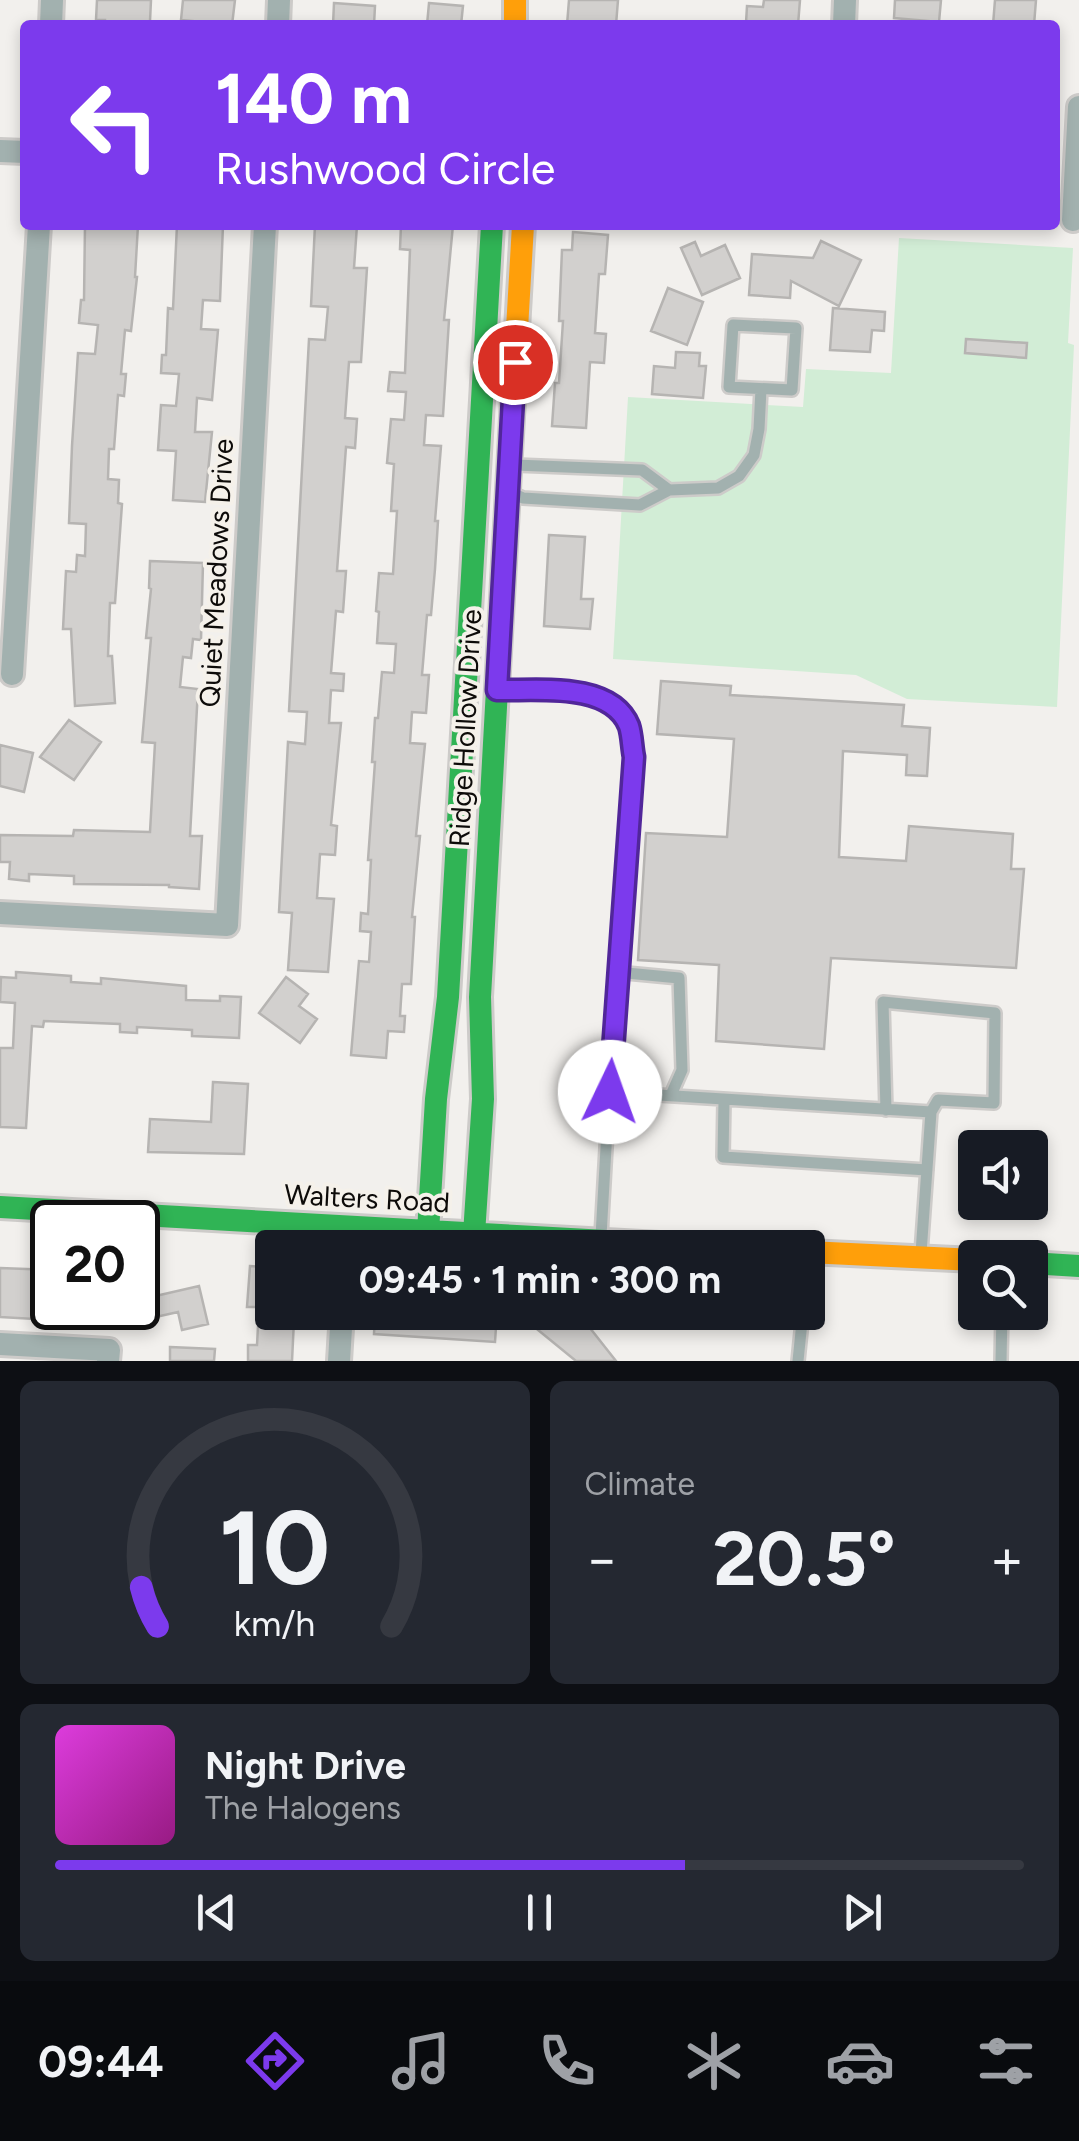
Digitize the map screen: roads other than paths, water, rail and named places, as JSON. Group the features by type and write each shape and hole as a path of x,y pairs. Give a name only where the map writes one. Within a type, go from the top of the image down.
{"street":[{"path":"1069,220 1079,107"},
{"path":"12,674 39,230"},
{"name":"Quiet Meadows Drive","path":"0,913 227,925 264,230"},
{"name":"Ridge Hollow Drive","path":"428,1230 436,1100 448,997 492,230"},
{"name":"Ridge Hollow Drive","path":"474,1230 483,1099 480,997 523,230"},
{"name":"Walters Road","path":"0,1207 257,1230"},
{"path":"825,1256 958,1259"},
{"path":"1048,1264 1079,1266"},
{"path":"340,1361 341,1330"},
{"path":"0,1344 108,1355"}],"lane":[{"path":"733,325 796,328 792,390 761,388 729,386 733,325"},
{"path":"477,471 523,498 640,505 669,490 718,488 738,476 754,455 761,388"},
{"path":"477,471 525,463 642,470 669,490"},
{"path":"467,687 583,693 613,704 629,725 634,757 601,1230"},
{"path":"616,972 679,978 682,1070 672,1095"},
{"path":"886,1110 883,1002 995,1013 994,1103 938,1100 931,1112 921,1257"},
{"path":"610,1092 931,1112"},
{"path":"724,1100 723,1158 927,1170"},
{"path":"798,1361 801,1330"},
{"path":"1001,1361 1002,1330"}]}
